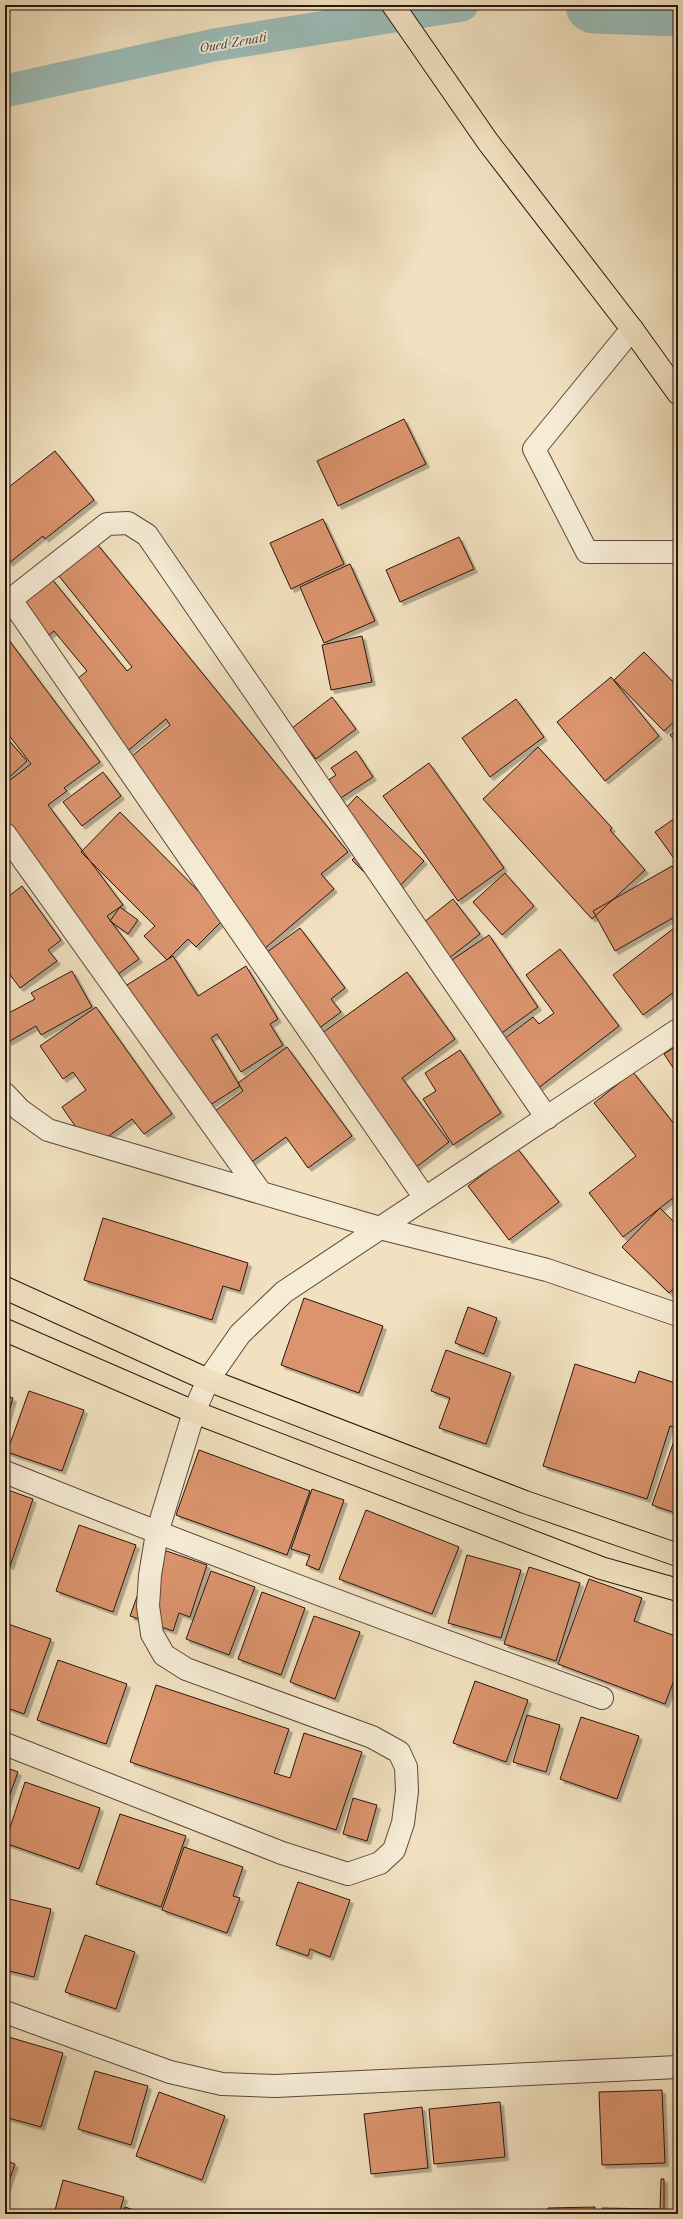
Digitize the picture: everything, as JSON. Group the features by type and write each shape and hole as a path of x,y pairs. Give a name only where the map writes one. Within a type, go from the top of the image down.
{"main road":[{"path":"393,5 488,142 632,329 678,393"},
{"path":"5,1288 208,1380 525,1502 678,1554"},
{"path":"5,1330 194,1412 601,1568 678,1590"}],"street":[{"path":"632,329 534,449 587,552 678,552"},
{"path":"425,1198 8,602 107,524 128,523 147,535 547,1118"},
{"path":"5,834 261,1193"},
{"path":"5,1744 282,1853 348,1874 380,1863 394,1850 403,1823 407,1791 406,1768 399,1752 372,1737 186,1669 164,1655 152,1634 148,1606 150,1575 156,1533 194,1412 208,1380 240,1334 284,1292 678,1030"},
{"path":"5,1094 20,1110 48,1130 380,1228 547,1270 678,1315"},
{"path":"5,1472 156,1533 366,1613 602,1698"},
{"path":"5,2012 170,2072 222,2084 275,2086 678,2066"}],"building":[{"path":"404,419 426,464 338,506 317,461"},
{"path":"55,451 94,500 45,539 43,536 9,563 5,557 5,490"},
{"path":"323,519 344,564 291,589 270,543"},
{"path":"459,537 474,569 400,602 386,570"},
{"path":"93,539 348,852 321,874 334,889 264,949 121,765 170,725 166,719 125,753 70,685 87,671 54,631 49,635 22,602 51,578 127,671 132,667 55,571"},
{"path":"350,564 375,621 324,643 300,587"},
{"path":"5,635 100,762 64,788 67,791 48,805 123,905 107,916 139,959 114,977 5,832 5,784 31,764 5,730"},
{"path":"362,636 372,682 331,690 322,645"},
{"path":"644,652 678,687 678,718 664,731 614,680"},
{"path":"611,677 659,736 605,781 557,722"},
{"path":"332,697 356,729 316,759 292,728"},
{"path":"516,699 544,737 490,777 462,738"},
{"path":"678,728 678,744 670,735"},
{"path":"5,736 27,761 5,781"},
{"path":"538,747 612,828 610,830 645,870 592,919 483,799"},
{"path":"356,751 373,777 330,805 318,787 336,775 331,768"},
{"path":"429,763 504,868 458,901 383,796"},
{"path":"103,772 121,796 82,826 63,802"},
{"path":"357,796 424,861 389,897 352,860 362,850 333,822"},
{"path":"120,812 225,918 196,947 188,939 167,960 144,936 155,926 81,852"},
{"path":"678,816 678,864 655,832"},
{"path":"672,866 678,877 678,915 615,951 593,911"},
{"path":"505,873 534,906 502,935 473,902"},
{"path":"22,886 61,940 48,950 57,961 20,988 5,968 5,899"},
{"path":"453,899 480,934 435,969 408,935"},
{"path":"120,907 138,920 128,934 110,921"},
{"path":"678,925 678,989 643,1015 613,975"},
{"path":"300,928 345,988 331,999 341,1012 314,1032 259,958"},
{"path":"489,935 538,1007 485,1045 434,972"},
{"path":"560,949 619,1026 524,1099 488,1051 533,1017 539,1024 554,1013 526,975"},
{"path":"173,956 198,996 246,966 278,1019 270,1024 283,1045 241,1072 217,1034 211,1038 240,1086 199,1112 111,995"},
{"path":"72,971 92,1007 41,1035 36,1026 8,1042 5,1036 5,1015 35,999 31,993"},
{"path":"407,972 455,1039 402,1078 449,1142 411,1171 318,1036"},
{"path":"96,1007 172,1114 144,1134 132,1119 91,1149 62,1107 86,1090 73,1072 63,1079 40,1046"},
{"path":"678,1045 678,1075 664,1054"},
{"path":"287,1047 352,1136 308,1168 286,1137 239,1171 202,1120 243,1091 238,1083"},
{"path":"460,1050 501,1113 453,1145 423,1099 436,1091 425,1073"},
{"path":"633,1072 678,1129 678,1194 623,1237 589,1193 636,1156 594,1103"},
{"path":"517,1148 559,1202 509,1240 468,1186"},
{"path":"660,1208 678,1226 678,1284 669,1293 622,1247"},
{"path":"103,1218 248,1263 240,1291 223,1286 212,1320 84,1280"},
{"path":"304,1298 383,1326 359,1393 281,1365"},
{"path":"468,1307 497,1318 484,1354 455,1343"},
{"path":"446,1350 511,1373 486,1444 439,1428 450,1398 431,1391"},
{"path":"575,1364 635,1383 639,1371 678,1384 678,1426 677,1428 670,1426 647,1499 543,1466"},
{"path":"29,1391 84,1410 62,1471 7,1452"},
{"path":"5,1396 13,1398 5,1426"},
{"path":"678,1429 678,1514 652,1505"},
{"path":"199,1450 310,1491 287,1555 176,1515"},
{"path":"5,1489 33,1499 10,1566 5,1564"},
{"path":"312,1489 344,1500 319,1570 306,1565 310,1555 291,1549"},
{"path":"366,1510 459,1547 432,1614 339,1579"},
{"path":"79,1525 136,1545 113,1612 56,1591"},
{"path":"155,1547 207,1565 190,1617 179,1613 173,1631 130,1616"},
{"path":"467,1555 521,1570 501,1638 448,1623"},
{"path":"529,1567 580,1583 556,1661 504,1644"},
{"path":"211,1571 255,1587 229,1655 186,1639"},
{"path":"589,1579 642,1598 634,1621 678,1637 678,1670 665,1704 558,1664"},
{"path":"262,1592 305,1608 281,1675 238,1659"},
{"path":"314,1616 360,1632 335,1699 290,1682"},
{"path":"8,1624 51,1639 24,1714 5,1707 5,1633"},
{"path":"58,1660 127,1684 106,1744 37,1720"},
{"path":"475,1681 528,1700 506,1762 453,1743"},
{"path":"156,1685 289,1729 274,1773 290,1778 304,1733 362,1752 336,1830 130,1762"},
{"path":"527,1715 560,1725 546,1772 513,1762"},
{"path":"581,1717 639,1736 617,1799 560,1779"},
{"path":"5,1767 18,1772 5,1808"},
{"path":"25,1782 100,1808 79,1869 5,1843"},
{"path":"353,1798 377,1805 367,1841 343,1834"},
{"path":"120,1814 186,1836 161,1907 96,1884"},
{"path":"184,1847 243,1867 233,1896 240,1898 227,1933 162,1910"},
{"path":"298,1882 350,1900 330,1957 310,1949 308,1956 276,1945"},
{"path":"5,1898 51,1909 34,1977 5,1970"},
{"path":"85,1935 135,1952 116,2009 65,1992"},
{"path":"5,2036 63,2053 41,2127 5,2117"},
{"path":"95,2071 148,2086 131,2145 78,2129"},
{"path":"662,2090 665,2163 602,2165 599,2092"},
{"path":"159,2092 225,2116 202,2180 136,2156"},
{"path":"500,2102 505,2157 434,2164 429,2109"},
{"path":"422,2107 428,2168 371,2174 364,2114"},
{"path":"5,2160 15,2164 5,2193"},
{"path":"661,2179 664,2179 664,2214 602,2214 602,2208 660,2209"},
{"path":"63,2180 124,2197 119,2214 54,2214"},
{"path":"125,2207 146,2214 123,2214"},
{"path":"595,2207 595,2214 549,2214 548,2208"}],"waterway":[{"name":"Oued Zenati","path":"5,91 214,45 462,5"},
{"name":"Oued Zenati","path":"594,5 678,8"}]}
